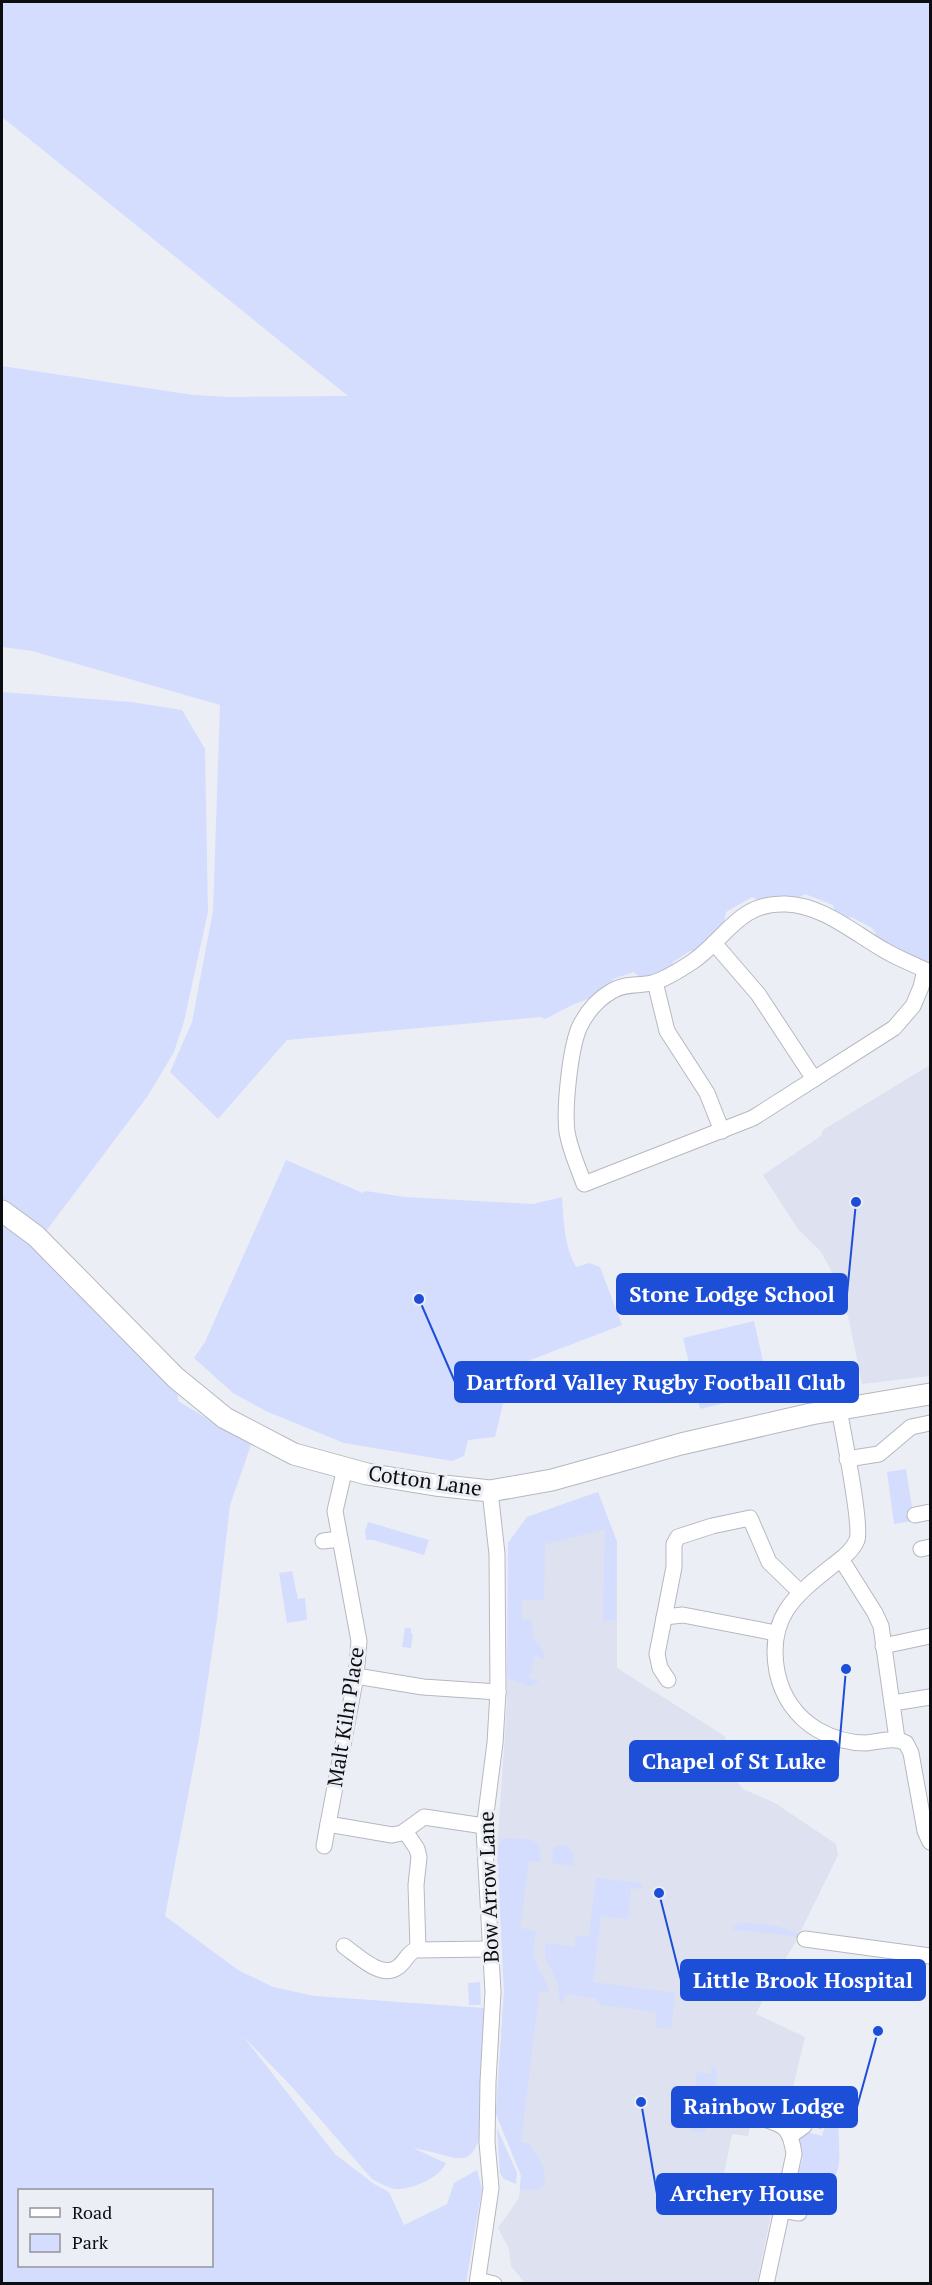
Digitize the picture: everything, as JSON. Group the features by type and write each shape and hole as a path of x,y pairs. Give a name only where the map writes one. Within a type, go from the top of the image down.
{"main road":[{"name":"Cotton Lane","path":"2,1211 36,1236 176,1378 220,1414 294,1454 345,1468 435,1485 490,1491 552,1480 681,1444 839,1409 930,1394"}],"street":[{"path":"794,905 816,911 891,954 928,971 916,1000 901,1022 880,1038 753,1118 586,1189 568,1136 566,1117 566,1097 577,1033 592,1008 609,993 625,985 655,982 690,963 714,944 740,917 753,909 794,905"},
{"path":"714,944 758,994 814,1079"},
{"path":"655,982 667,1031 707,1093 722,1131"},
{"path":"839,1409 858,1532 853,1547 800,1592 785,1613 776,1633 776,1663 782,1690 792,1706 806,1721 828,1735 867,1743 897,1739 906,1743 910,1749 925,1831 930,1842"},
{"path":"847,1459 879,1454 911,1427 930,1423"},
{"name":"Malt Kiln Place","path":"324,1846 356,1676 358,1641 336,1515 345,1468"},
{"name":"Bow Arrow Lane","path":"478,2282 491,2188 487,2142 493,1992 484,1826 495,1743 498,1692 497,1554 490,1491"},
{"path":"668,1680 660,1668 657,1654 674,1567 674,1544 678,1537 750,1518 771,1566 800,1592"},
{"path":"323,1541 340,1539"},
{"path":"841,1559 878,1619 897,1739"},
{"path":"664,1617 683,1615 776,1633"},
{"path":"884,1646 930,1636"},
{"path":"356,1676 423,1687 498,1692"},
{"path":"893,1703 930,1697"},
{"path":"328,1824 392,1836 405,1831 426,1817 484,1826"},
{"path":"405,1831 417,1849 419,1857 416,1881 418,1949"},
{"path":"805,1939 930,1956"},
{"path":"344,1946 369,1965 388,1970 398,1967 409,1954 418,1949 491,1949"},
{"path":"758,2117 780,2124 790,2136 794,2154 766,2283"},
{"path":"790,2136 804,2126 807,2117 820,2120"},
{"path":"781,2210 799,2213"},
{"path":"478,2282 494,2283"}],"shaded area":[{"path":"930,1065 930,1376 862,1384 849,1320 830,1268 821,1252 798,1229 763,1175 821,1136 823,1130"},
{"path":"598,1492 617,1542 617,1668 726,1737 717,1758 743,1789 775,1803 836,1844 838,1855 795,1943 756,2014 805,2037 789,2104 757,2097 748,2136 732,2134 722,2184 767,2195 773,2204 757,2283 528,2284 511,2266 509,2249 498,2228 519,2198 521,2176 496,2114 504,1991 497,1850 507,1704 508,1543 527,1517"}],"green space":[{"path":"2,2 930,2 930,964 919,961 880,941 872,928 851,917 841,919 835,915 833,905 805,894 779,902 752,897 726,912 724,922 696,951 690,951 673,962 672,967 640,978 634,972 613,979 608,988 600,994 545,1019 541,1017 287,1040 218,1119 170,1072 192,1022 213,911 220,705 32,651 2,647 2,366 193,395 348,396 2,117"},
{"path":"2,692 131,702 182,710 205,749 208,912 184,1021 174,1052 147,1097 46,1231 2,1199"},
{"path":"286,1160 363,1193 366,1191 405,1197 533,1204 562,1197 567,1242 576,1267 589,1263 600,1267 622,1325 512,1367 495,1437 468,1440 464,1456 452,1461 344,1443 268,1412 233,1393 194,1358 205,1342"},
{"path":"2,1223 35,1245 92,1309 178,1395 178,1401 251,1445 230,1505 217,1619 199,1738 165,1916 238,1970 273,1987 315,1996 484,2008 480,2137 477,2144 471,2154 462,2158 413,2148 446,2163 438,2174 417,2185 402,2189 383,2185 372,2179 293,2088 243,2036 335,2154 374,2184 389,2192 404,2225 447,2204 454,2183 477,2170 482,2189 466,2283 2,2283"},
{"path":"754,1321 770,1392 700,1409 683,1338"},
{"path":"906,1469 914,1521 894,1524 887,1472"},
{"path":"598,1492 617,1542 616,1620 603,1621 605,1529 545,1544 544,1600 522,1600 522,1619 532,1620 533,1637 543,1650 545,1659 535,1656 529,1678 539,1681 531,1686 509,1679 507,1675 508,1543 527,1517"},
{"path":"368,1522 429,1540 424,1555 366,1540 365,1532"},
{"path":"292,1571 298,1599 305,1598 307,1620 287,1623 279,1573"},
{"path":"405,1628 411,1628 411,1634 413,1634 411,1648 402,1647"},
{"path":"502,1839 533,1841 540,1848 541,1854 540,1862 529,1861 520,1928 536,1931 534,1957 549,1992 540,1991 539,1993 521,2142 530,2144 544,2170 542,2188 535,2190 520,2189 521,2175 496,2114 504,1991 497,1850"},
{"path":"560,1845 567,1846 574,1854 573,1866 552,1863 553,1849"},
{"path":"596,1878 642,1883 642,1889 631,1888 628,1919 601,1916 593,1982 675,1993 671,2029 656,2027 657,2012 602,2005 595,1998 565,1994 563,2003 560,2002 558,1984 545,1956 545,1943 574,1947 576,1935 589,1937"},
{"path":"740,1923 778,1927 799,1935 798,1937 732,1929"},
{"path":"480,1982 481,2005 469,2005 468,1983"},
{"path":"712,2065 717,2070 707,2126 704,2133 690,2131 697,2072 711,2074"},
{"path":"827,2118 838,2120 839,2164 837,2173 824,2188 795,2203 792,2195 803,2157 800,2156 797,2140 807,2132 822,2136"},
{"path":"497,2128 517,2173 516,2184 504,2179 500,2173"}],"place":[{"name":"Stone Lodge School","path":"856,1202"},
{"name":"Dartford Valley Rugby Football Club","path":"419,1299"},
{"name":"Chapel of St Luke","path":"846,1669"},
{"name":"Little Brook Hospital","path":"659,1893"},
{"name":"Rainbow Lodge","path":"878,2031"},
{"name":"Archery House","path":"641,2102"}]}
